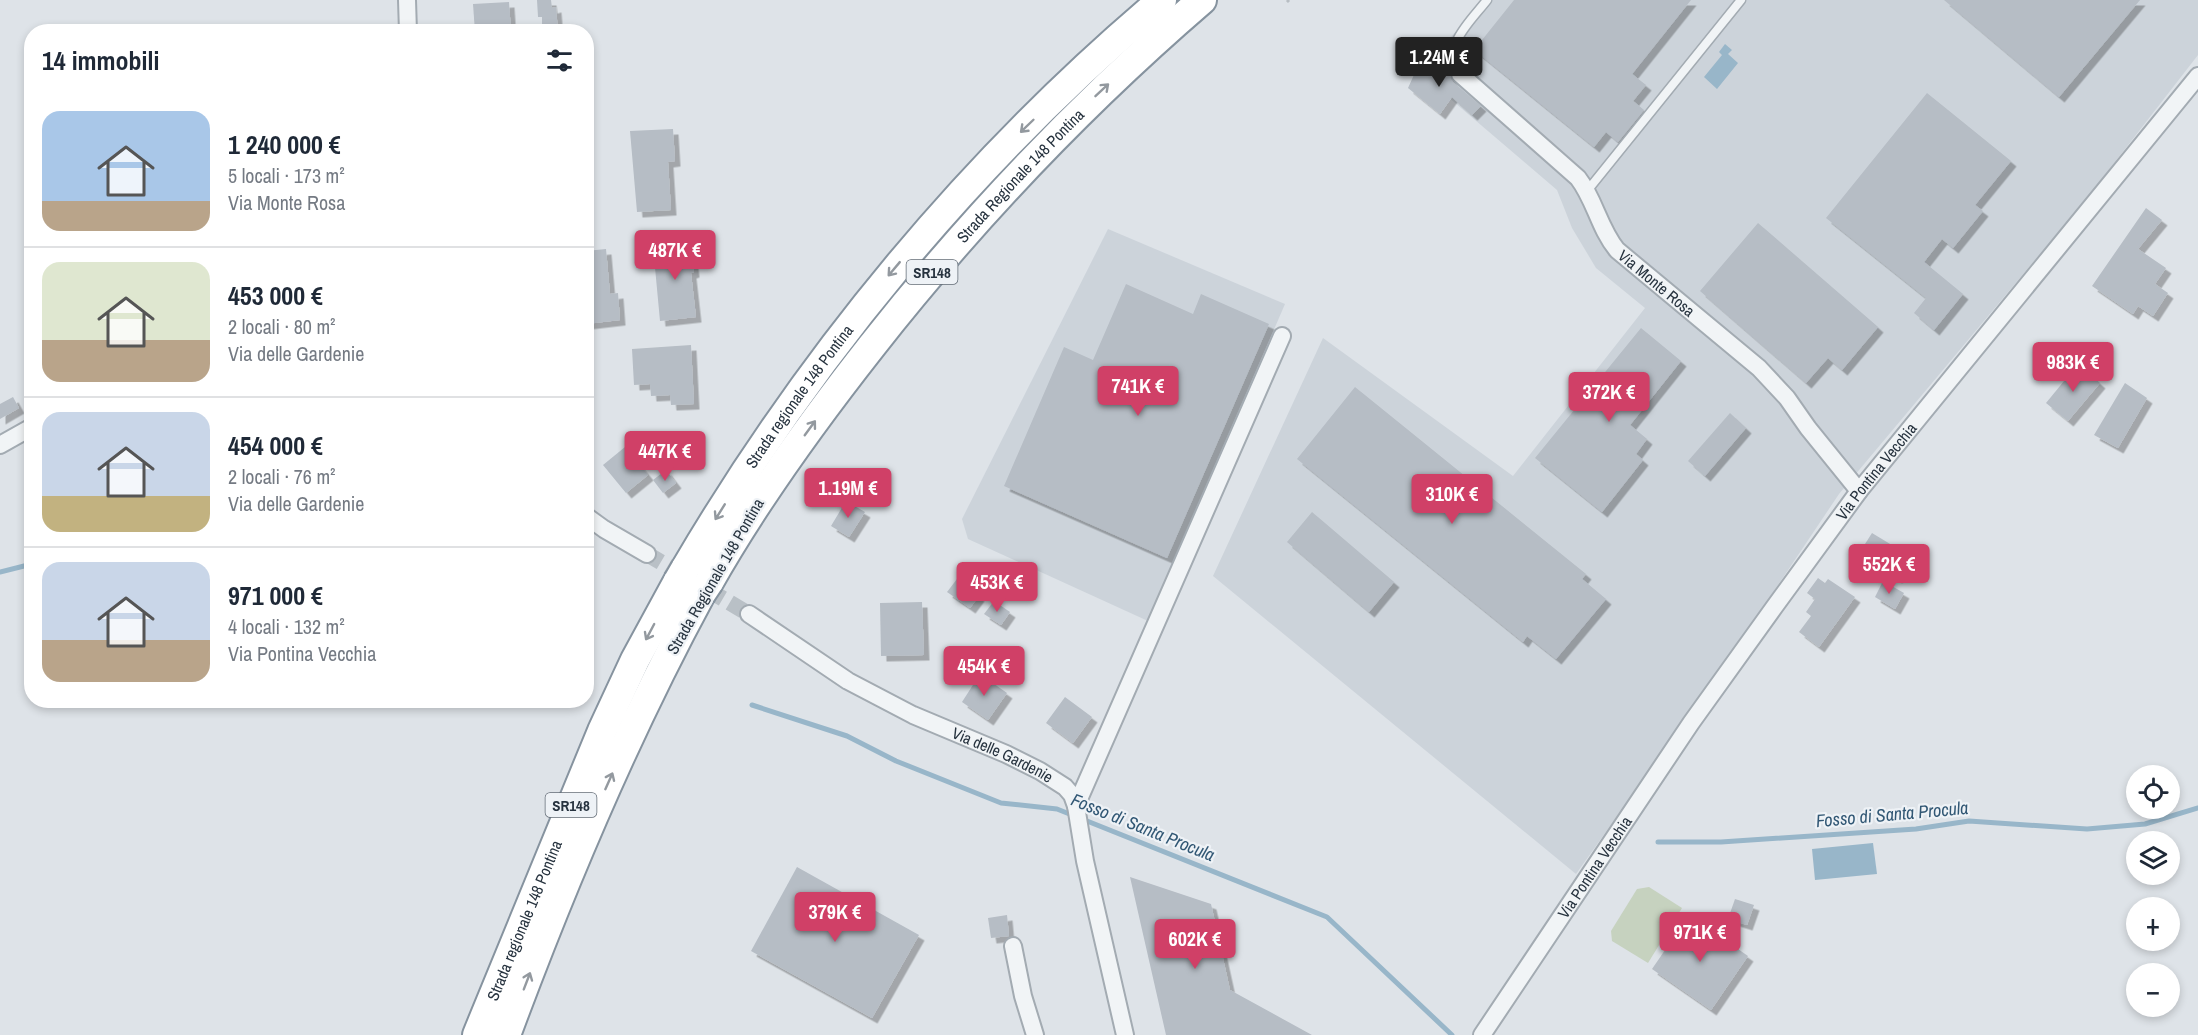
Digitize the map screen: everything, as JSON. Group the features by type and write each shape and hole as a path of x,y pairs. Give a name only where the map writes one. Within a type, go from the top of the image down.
{"highway":[{"name":"Strada regionale 148 Pontina","path":"477,1035 599,739 635,660 693,582 769,439 824,361 897,265 1019,133 1101,54 1162,0"},
{"name":"Strada Regionale 148 Pontina","path":"506,1035 569,873 641,711 693,582 754,508 837,391 944,258 1066,125 1151,44 1202,0"}],"street":[{"path":"406,0 408,24"},
{"name":"Via Monte Rosa","path":"1460,74 1572,171 1587,191 1602,228 1617,250 1765,374 1787,398 1859,492"},
{"name":"Via Pontina Vecchia","path":"1482,1035 1691,723 1859,492 2198,76"},
{"path":"1076,806 1282,336"},
{"path":"0,445 24,432"},
{"path":"594,522 646,554"},
{"name":"Via delle Gardenie","path":"749,614 848,681 913,715 1006,754 1058,781 1071,795 1076,806 1081,842 1125,1035"},
{"path":"1013,946 1023,996 1035,1035"}],"lane":[{"path":"1460,74 1454,63 1454,45 1487,0"},
{"path":"1587,191 1742,0"}],"shaded area":[{"path":"1483,0 2198,0 2198,55 2087,198 1839,494 1721,670 1576,874 1213,576 1323,338 1513,476 1645,308 1596,268 1572,228 1557,190 1420,73"},
{"path":"1108,229 1285,304 1148,621 968,539 962,519"}],"green space":[{"path":"1649,887 1682,908 1648,963 1612,941 1611,931 1637,889"}],"water":[{"path":"1725,44 1732,50 1728,54 1738,63 1717,89 1704,77 1722,55 1719,52"},
{"path":"1873,843 1877,874 1815,880 1812,849"}],"building":[{"path":"537,0 551,0 552,8 556,7 557,24 542,24 542,17 538,17"},
{"path":"1514,0 1691,0 1632,74 1646,85 1633,101 1644,110 1618,142 1606,132 1594,147 1474,50"},
{"path":"1944,0 2140,0 2059,97"},
{"path":"509,2 510,24 474,24 473,4"},
{"path":"1423,55 1450,76 1453,82 1481,106 1472,115 1452,97 1440,114 1408,88"},
{"path":"1927,93 2011,161 1975,205 1983,211 1953,248 1942,239 1924,262 1963,294 1934,330 1914,313 1926,298 1826,218"},
{"path":"673,129 675,161 668,162 671,210 637,212 630,131"},
{"path":"2146,208 2162,220 2138,249 2166,268 2155,284 2168,293 2153,316 2138,306 2133,314 2092,286"},
{"path":"1758,223 1878,327 1842,370 1828,358 1806,383 1700,291"},
{"path":"691,243 694,272 691,273 696,317 660,321 653,246"},
{"path":"606,249 610,294 618,293 620,320 594,323 594,250"},
{"path":"1126,284 1193,314 1201,294 1269,324 1167,558 1004,486 1064,347 1093,360"},
{"path":"1641,328 1681,361 1630,425 1647,439 1636,454 1643,460 1602,512 1535,458"},
{"path":"691,345 694,404 671,405 670,395 651,396 650,384 634,385 632,349"},
{"path":"2078,364 2100,383 2068,421 2046,403"},
{"path":"2125,383 2147,398 2118,448 2094,435"},
{"path":"1355,387 1586,574 1582,579 1606,599 1556,659 1527,636 1523,642 1297,459"},
{"path":"13,397 19,408 0,419 0,404"},
{"path":"1730,413 1746,428 1705,476 1688,461"},
{"path":"625,447 648,475 626,493 603,465"},
{"path":"666,470 676,483 663,493 653,480"},
{"path":"846,501 865,512 849,537 831,526"},
{"path":"1312,512 1394,582 1369,612 1287,542"},
{"path":"1872,533 1910,556 1897,578 1858,555"},
{"path":"1818,578 1825,583 1828,579 1855,597 1819,647 1799,632 1811,616 1806,612 1815,599 1807,593"},
{"path":"957,579 979,596 970,608 947,592"},
{"path":"1883,581 1904,593 1895,609 1875,597"},
{"path":"994,601 1010,612 1001,625 984,614"},
{"path":"922,602 924,655 881,656 880,603"},
{"path":"980,674 1007,693 988,720 962,702"},
{"path":"1065,697 1092,717 1073,743 1046,723"},
{"path":"797,867 919,935 872,1018 751,951"},
{"path":"1130,877 1211,904 1230,990 1312,1035 1166,1035"},
{"path":"1735,899 1754,905 1747,925 1728,919"},
{"path":"1007,915 1009,936 991,938 988,918"},
{"path":"1689,915 1748,956 1711,1010 1652,969"}],"waterway":[{"name":"Fosso di Santa Procula","path":"0,572 24,566"},
{"name":"Fosso di Santa Procula","path":"752,705 847,736 896,761 1001,803 1057,809 1327,917 1452,1035"},
{"name":"Fosso di Santa Procula","path":"1658,842 1721,842 1916,829 1969,821 2087,829 2145,824 2198,808"}],"tunnel":[{"path":"647,554 749,614"}]}
